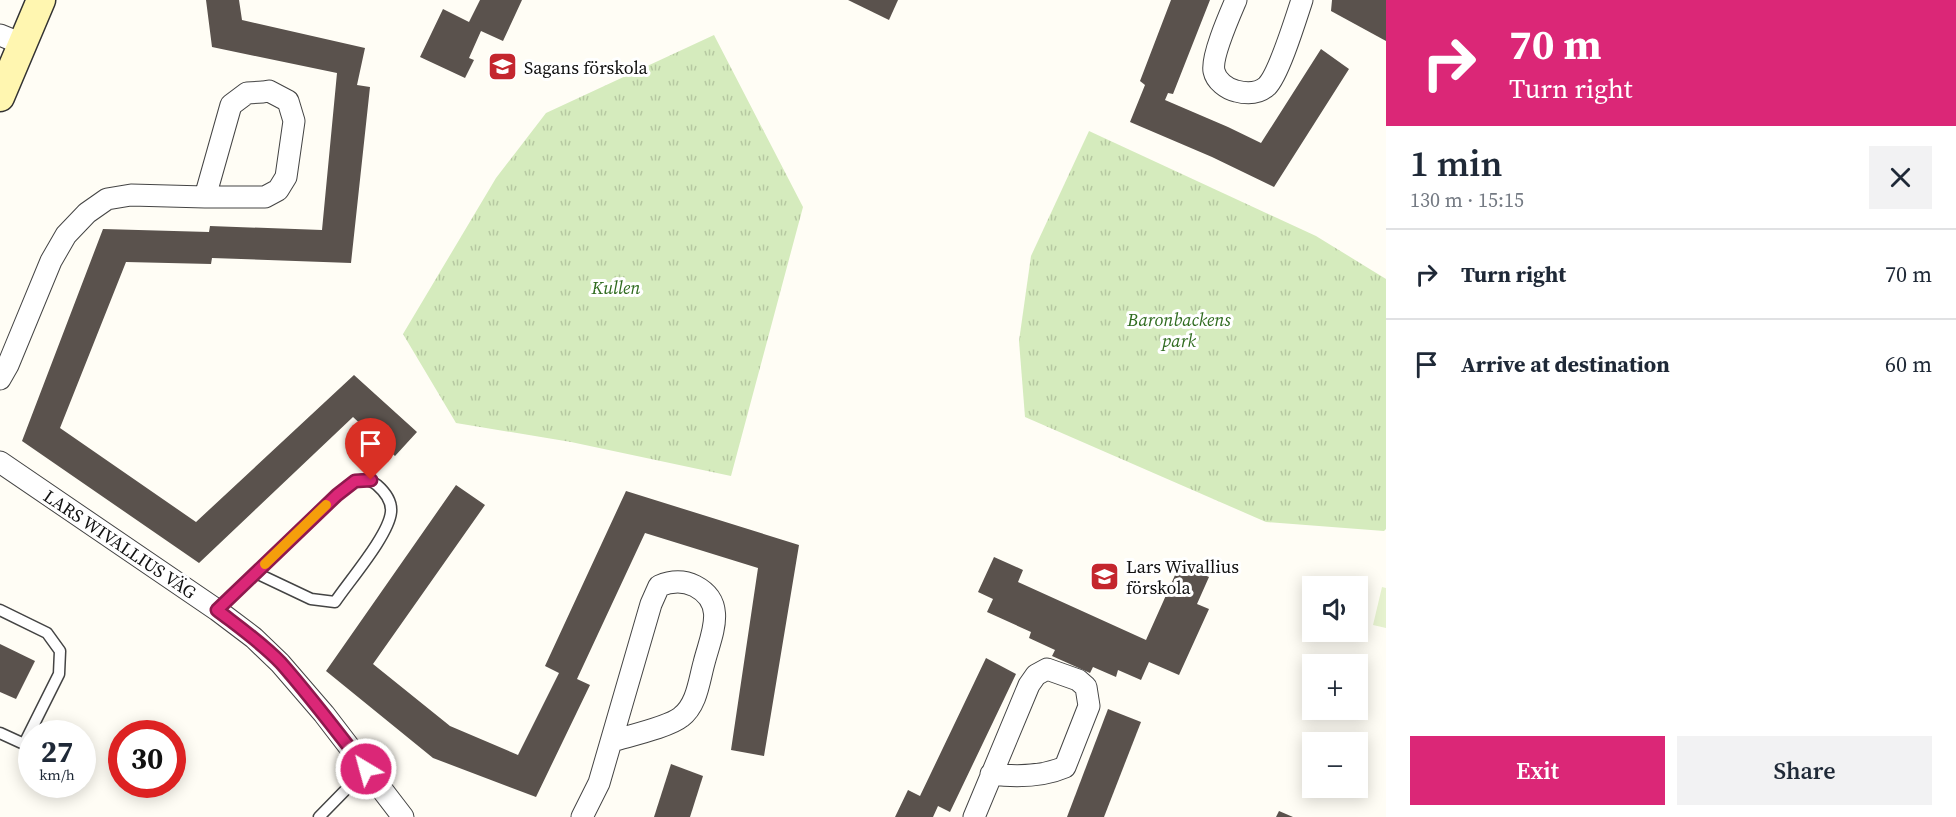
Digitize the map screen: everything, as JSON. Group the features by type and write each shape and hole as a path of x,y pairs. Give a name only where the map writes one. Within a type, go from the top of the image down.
{"main road":[{"path":"0,98 11,40 41,0"}],"street":[{"path":"1236,0 1216,54 1213,69 1218,82 1234,91 1256,93 1268,85 1280,62 1302,0"},
{"path":"0,379 51,261 66,235 87,213 107,199 130,195 205,197 265,197 278,190 286,177 294,121 288,101 269,91 247,93 231,105 205,197"},
{"name":"LARS WIVALLIUS VÄG","path":"0,462 217,610 254,638 280,663 324,714 403,817"},
{"path":"582,817 599,783 651,604 659,586 672,581 690,583 702,590 713,602 715,617 694,702 681,717 656,728 612,741"},
{"path":"974,817 991,774 1029,685 1036,675 1047,669 1078,680 1086,687 1089,706 1065,767 1051,773 1013,776 991,774"}],"lane":[{"path":"217,610 337,495 355,481 371,480 386,492 392,510 388,527 335,602 311,599 256,573"},
{"path":"0,610 46,633 60,651 59,674 24,744 0,733"},
{"path":"319,817 366,769"}],"green space":[{"name":"Kullen","path":"714,35 803,207 731,476 571,442 456,423 403,334 496,178 546,113"},
{"name":"Baronbackens park","path":"1089,131 1316,236 1386,279 1386,529 1384,531 1266,522 1025,417 1019,341 1031,256"},
{"path":"1382,587 1386,588 1386,628 1373,625"}],"building":[{"path":"206,0 239,0 242,20 365,48 357,85 370,87 351,263 212,258 211,264 126,262 60,428 196,522 354,375 417,432 395,456 353,417 199,563 22,441 103,229 209,232 210,226 322,230 337,73 212,47"},
{"path":"480,0 522,0 503,41 481,31 469,58 474,60 465,78 420,57 443,9 469,22"},
{"path":"848,0 898,0 889,20"},
{"path":"1171,0 1210,0 1173,94 1168,93 1165,100 1261,143 1321,49 1349,69 1274,187 1212,157 1130,122 1145,85 1140,81"},
{"path":"1332,0 1386,0 1386,41 1331,11"},
{"path":"456,485 485,505 373,664 450,726 518,755 559,673 545,666 626,491 799,545 764,756 731,750 758,568 645,533 577,679 590,685 536,797 433,758 326,671"},
{"path":"994,557 1023,570 1018,582 1146,640 1180,564 1209,577 1197,604 1209,609 1179,675 1149,662 1141,680 1118,670 1116,677 1093,667 1090,673 1052,656 1055,650 1029,638 1031,632 987,612 993,599 978,592"},
{"path":"0,644 35,661 16,699 0,692"},
{"path":"986,658 1016,674 950,812 938,806 933,817 895,817 908,790 920,796"},
{"path":"1108,709 1141,722 1104,817 1067,817"},
{"path":"671,764 703,776 690,817 654,817"},
{"path":"1279,811 1293,817 1276,817"}],"slow traffic":[{"path":"265,564 326,505"}],"place":[{"name":"Sagans förskola","path":"503,67"},
{"name":"Lars Wivallius förskola","path":"1105,576"}],"route":[{"path":"366,769 324,714 280,663 254,638 217,610 337,495 355,481 371,480"}]}
